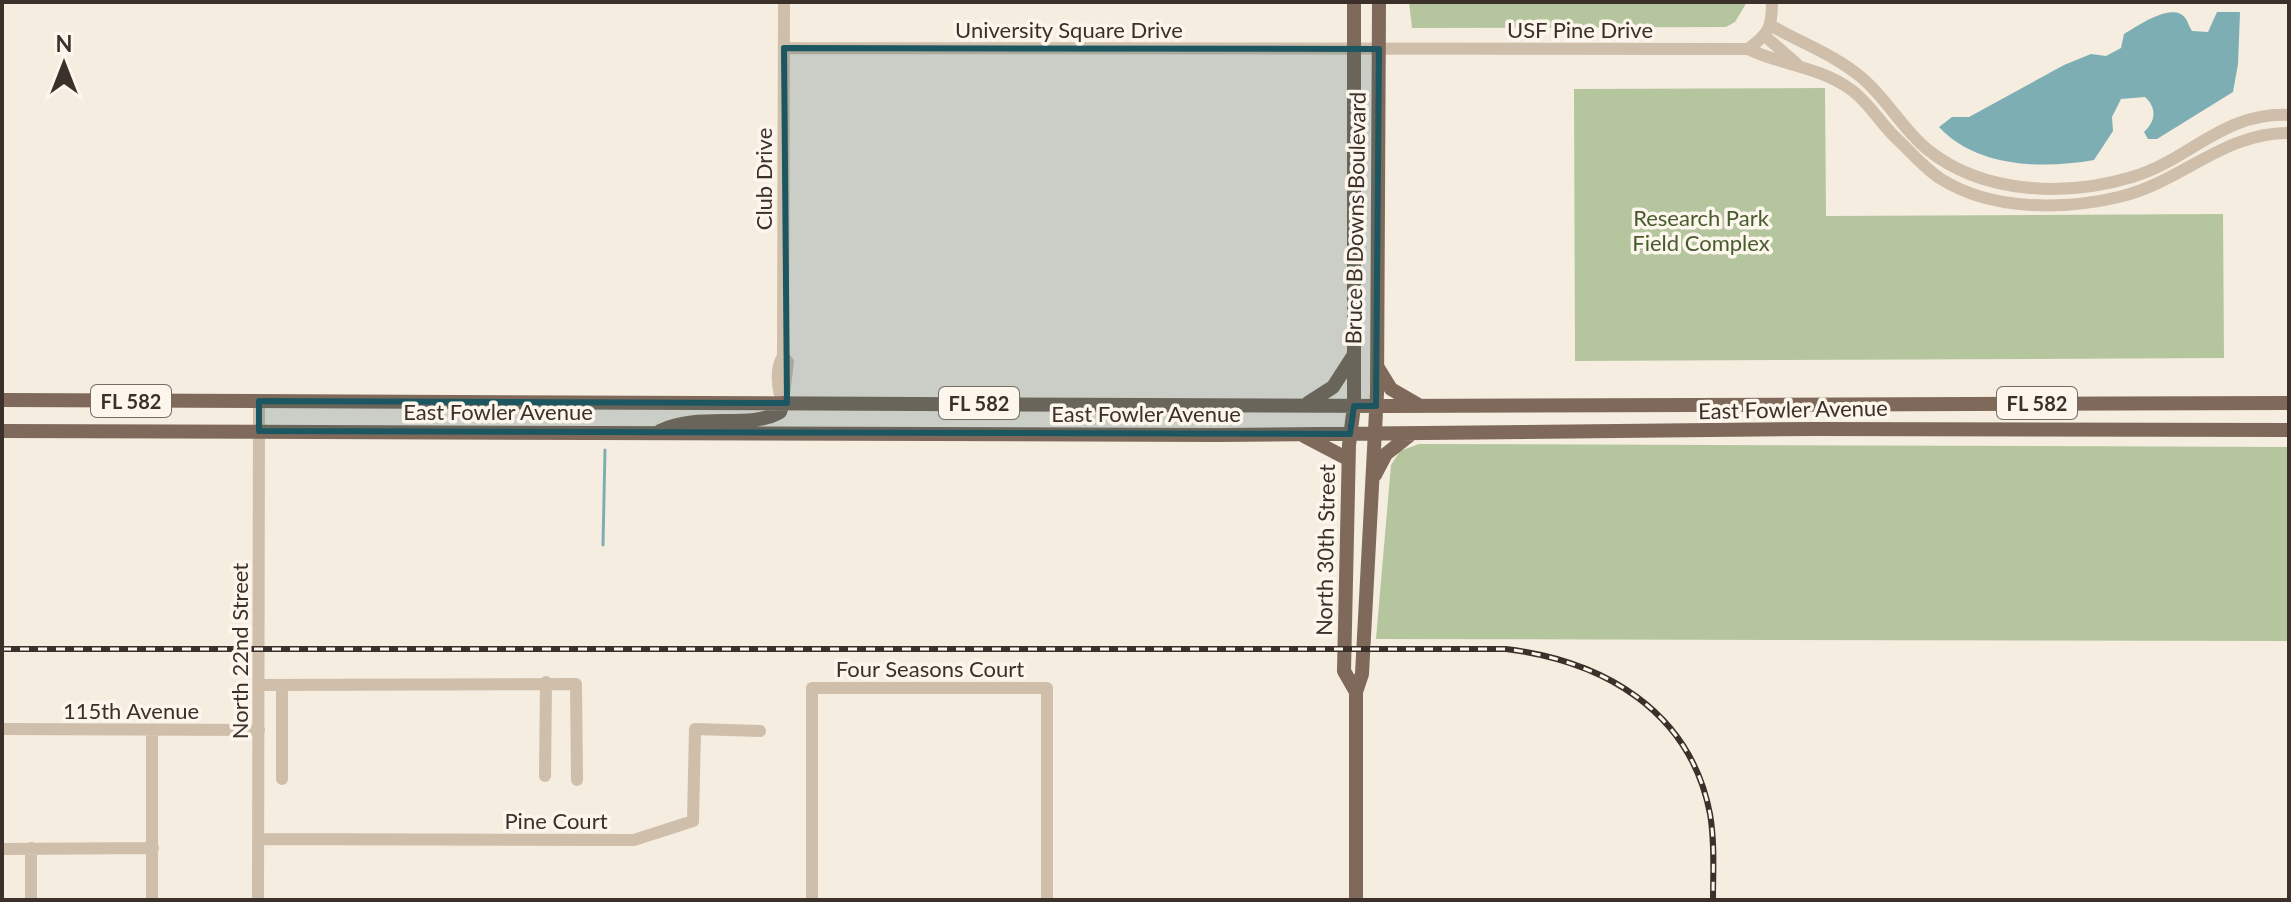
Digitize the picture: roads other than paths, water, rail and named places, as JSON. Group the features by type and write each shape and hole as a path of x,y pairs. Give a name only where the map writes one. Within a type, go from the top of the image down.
{"main road":[{"name":"Bruce B Downs Boulevard","path":"1354,2 1354,406"},
{"name":"Bruce B Downs Boulevard","path":"1375,434 1379,2"},
{"path":"1304,405 1333,387 1354,353"},
{"path":"1376,364 1390,389 1421,406"},
{"name":"East Fowler Avenue","path":"2,400 1354,406 2289,403"},
{"path":"656,433 694,420 773,416 783,403"},
{"name":"North 30th Street","path":"1354,406 1348,459 1344,671 1356,692"},
{"name":"East Fowler Avenue","path":"2,431 1300,435 2289,430"},
{"name":"North 30th Street","path":"1356,900 1356,692 1362,674 1375,434"},
{"path":"1373,479 1386,454 1413,434"},
{"path":"1300,435 1348,459"}],"street":[{"name":"Club Drive","path":"783,403 778,392 779,360 783,356 784,2"},
{"path":"1748,49 1769,32 1772,2"},
{"path":"1769,32 1836,58 1864,79 1925,148 1970,175 2004,187 2042,188 2135,177 2220,129 2256,118 2289,115"},
{"path":"1769,32 1802,68"},
{"name":"University Square Drive","path":"784,48 1354,48"},
{"name":"USF Pine Drive","path":"1354,48 1748,49"},
{"path":"1748,49 1827,74 1853,90 1938,178 1965,192 2003,202 2044,205 2116,198 2142,191 2229,144 2256,135 2289,133"},
{"path":"1827,74 1836,58"},
{"path":"2042,188 2044,205"},
{"name":"North 22nd Street","path":"258,900 259,401"},
{"path":"545,776 546,682"},
{"path":"259,685 576,684 577,780"},
{"path":"282,685 282,779"},
{"name":"Four Seasons Court","path":"812,900 812,688 1047,688 1047,900"},
{"name":"115th Avenue","path":"2,729 259,730"},
{"name":"Pine Court","path":"260,839 634,840 693,821 695,729 760,731"},
{"path":"152,730 152,900"},
{"path":"31,848 31,900"},
{"path":"2,849 153,848"}],"water":[{"path":"2173,12 2186,19 2192,31 2208,32 2217,12 2240,12 2238,64 2233,92 2157,139 2148,139 2144,132 2154,114 2145,97 2121,99 2112,117 2113,131 2094,160 2074,163 2033,164 1991,158 1954,141 1939,127 1952,117 1969,117 2064,65 2091,54 2106,56 2121,48 2124,34 2155,17"}],"waterway":[{"path":"603,545 605,450"}],"railway":[{"path":"2,649 1506,649 1542,655 1608,679 1637,697 1662,719 1683,746 1699,778 1710,814 1713,900"}],"park label":[{"name":"Research Park Field Complex","path":"1701,230"}]}
